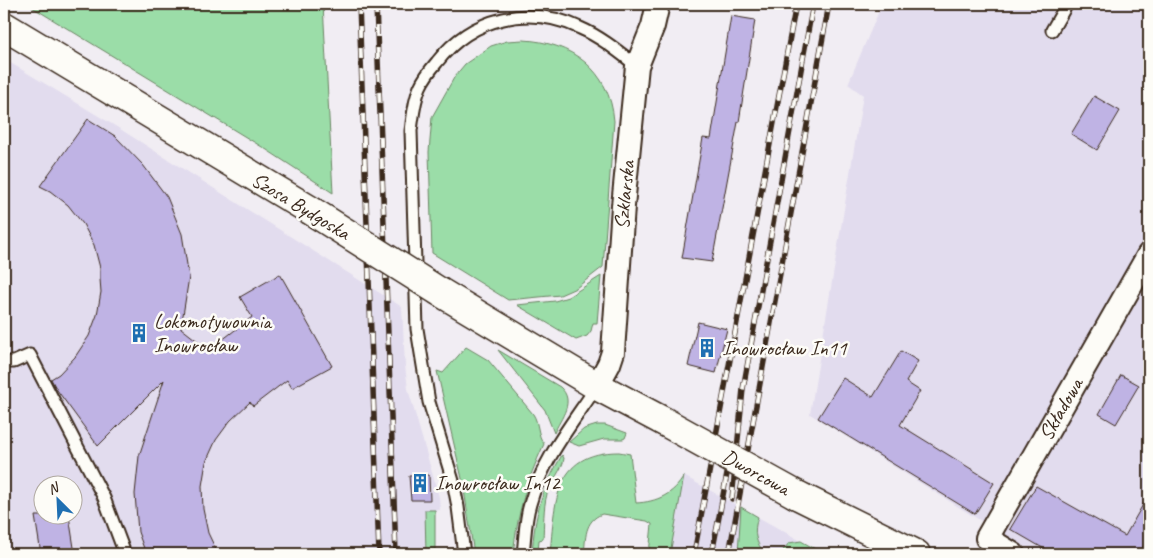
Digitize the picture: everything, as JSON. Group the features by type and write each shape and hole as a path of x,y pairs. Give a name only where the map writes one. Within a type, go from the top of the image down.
{"main road":[{"name":"Szosa Bydgoska","path":"4,26 310,210 440,292 597,386"},
{"name":"Dworcowa","path":"597,386 797,495 916,554"}],"street":[{"name":"Szklarska","path":"597,386 610,364 613,352 623,206 637,66 653,26 658,4"},
{"name":"Składowa","path":"1013,554 987,538 1149,254"}],"lane":[{"path":"1052,30 1067,4"},
{"path":"464,554 453,481 429,402 417,328 411,131 414,106 421,85 448,48 465,34 485,24 511,17 534,15 558,20 580,28 603,40 637,66"},
{"path":"4,362 14,362 30,355 104,498 125,554"},
{"path":"523,554 529,506 536,484 557,444 597,386"}],"shaded area":[{"path":"882,4 1149,4 1149,554 1037,554 810,414 863,95 848,84"},
{"path":"4,59 120,129 402,307 408,389 439,497 440,510 425,511 426,554 4,554"},
{"path":"684,476 801,541 799,554 670,554"}],"green space":[{"path":"27,4 323,4 333,193 267,150"},
{"path":"523,40 557,46 585,62 596,73 605,87 611,103 614,121 603,267 576,288 560,295 508,300 432,253 429,152 432,117 455,76 465,64 491,46 507,41"},
{"path":"601,276 597,323 593,323 591,331 587,336 576,340 517,305 555,301 568,297"},
{"path":"466,347 488,360 533,414 544,444 532,472 524,498 517,524 513,554 474,554 463,483 437,371 443,373"},
{"path":"498,350 560,387 565,392 567,398 566,410 554,433 545,410"},
{"path":"605,425 627,433 623,439 604,439 579,446 569,442 584,429"},
{"path":"619,452 630,454 636,503 651,501 664,496 675,488 684,476 670,554 649,554 652,524 647,521 602,514 596,517 589,526 584,554 550,554 557,500 569,471 581,461 597,454"},
{"path":"562,455 564,458 563,462 546,500 543,539 539,540 538,554 532,554 540,503"},
{"path":"741,507 758,517 756,537 759,546 766,554 738,554"},
{"path":"425,510 435,510 435,554 426,554"},
{"path":"801,541 824,554 780,554 789,543"}],"building":[{"path":"731,16 755,20 739,122 712,262 682,258 703,138 711,139"},
{"path":"1094,96 1120,111 1097,150 1071,134"},
{"name":"Lokomotywownia Inowrocław","path":"88,119 115,136 143,165 167,197 182,234 189,277 181,328 209,350 252,317 240,297 280,274 332,366 292,388 287,380 253,406 250,402 230,421 216,440 206,462 202,486 203,509 208,533 218,554 146,554 138,532 135,494 139,456 164,380 98,446 51,379 59,374 75,357 89,336 97,315 101,292 100,268 94,245 83,224 68,205 40,186"},
{"name":"Inowrocław In11","path":"698,322 727,329 716,373 688,366"},
{"path":"901,351 918,361 906,382 920,391 900,425 994,483 975,514 818,418 843,378 873,397"},
{"path":"1121,375 1139,385 1116,424 1099,414"},
{"name":"Inowrocław In12","path":"429,475 430,500 411,500 409,476"},
{"path":"1036,486 1125,536 1149,494 1149,535 1143,547 1149,551 1149,554 1053,554 1010,529"},
{"path":"37,526 71,526 75,554 41,554"}],"railway":[{"path":"359,4 379,554"},
{"path":"376,4 396,554"},
{"path":"694,554 796,4"},
{"path":"732,499 743,389 813,4"},
{"path":"729,554 829,4"},
{"path":"712,554 730,458"}],"place":[{"name":"Lokomotywownia Inowrocław","path":"139,333"},
{"name":"Inowrocław In11","path":"707,348"},
{"name":"Inowrocław In12","path":"420,483"}]}
